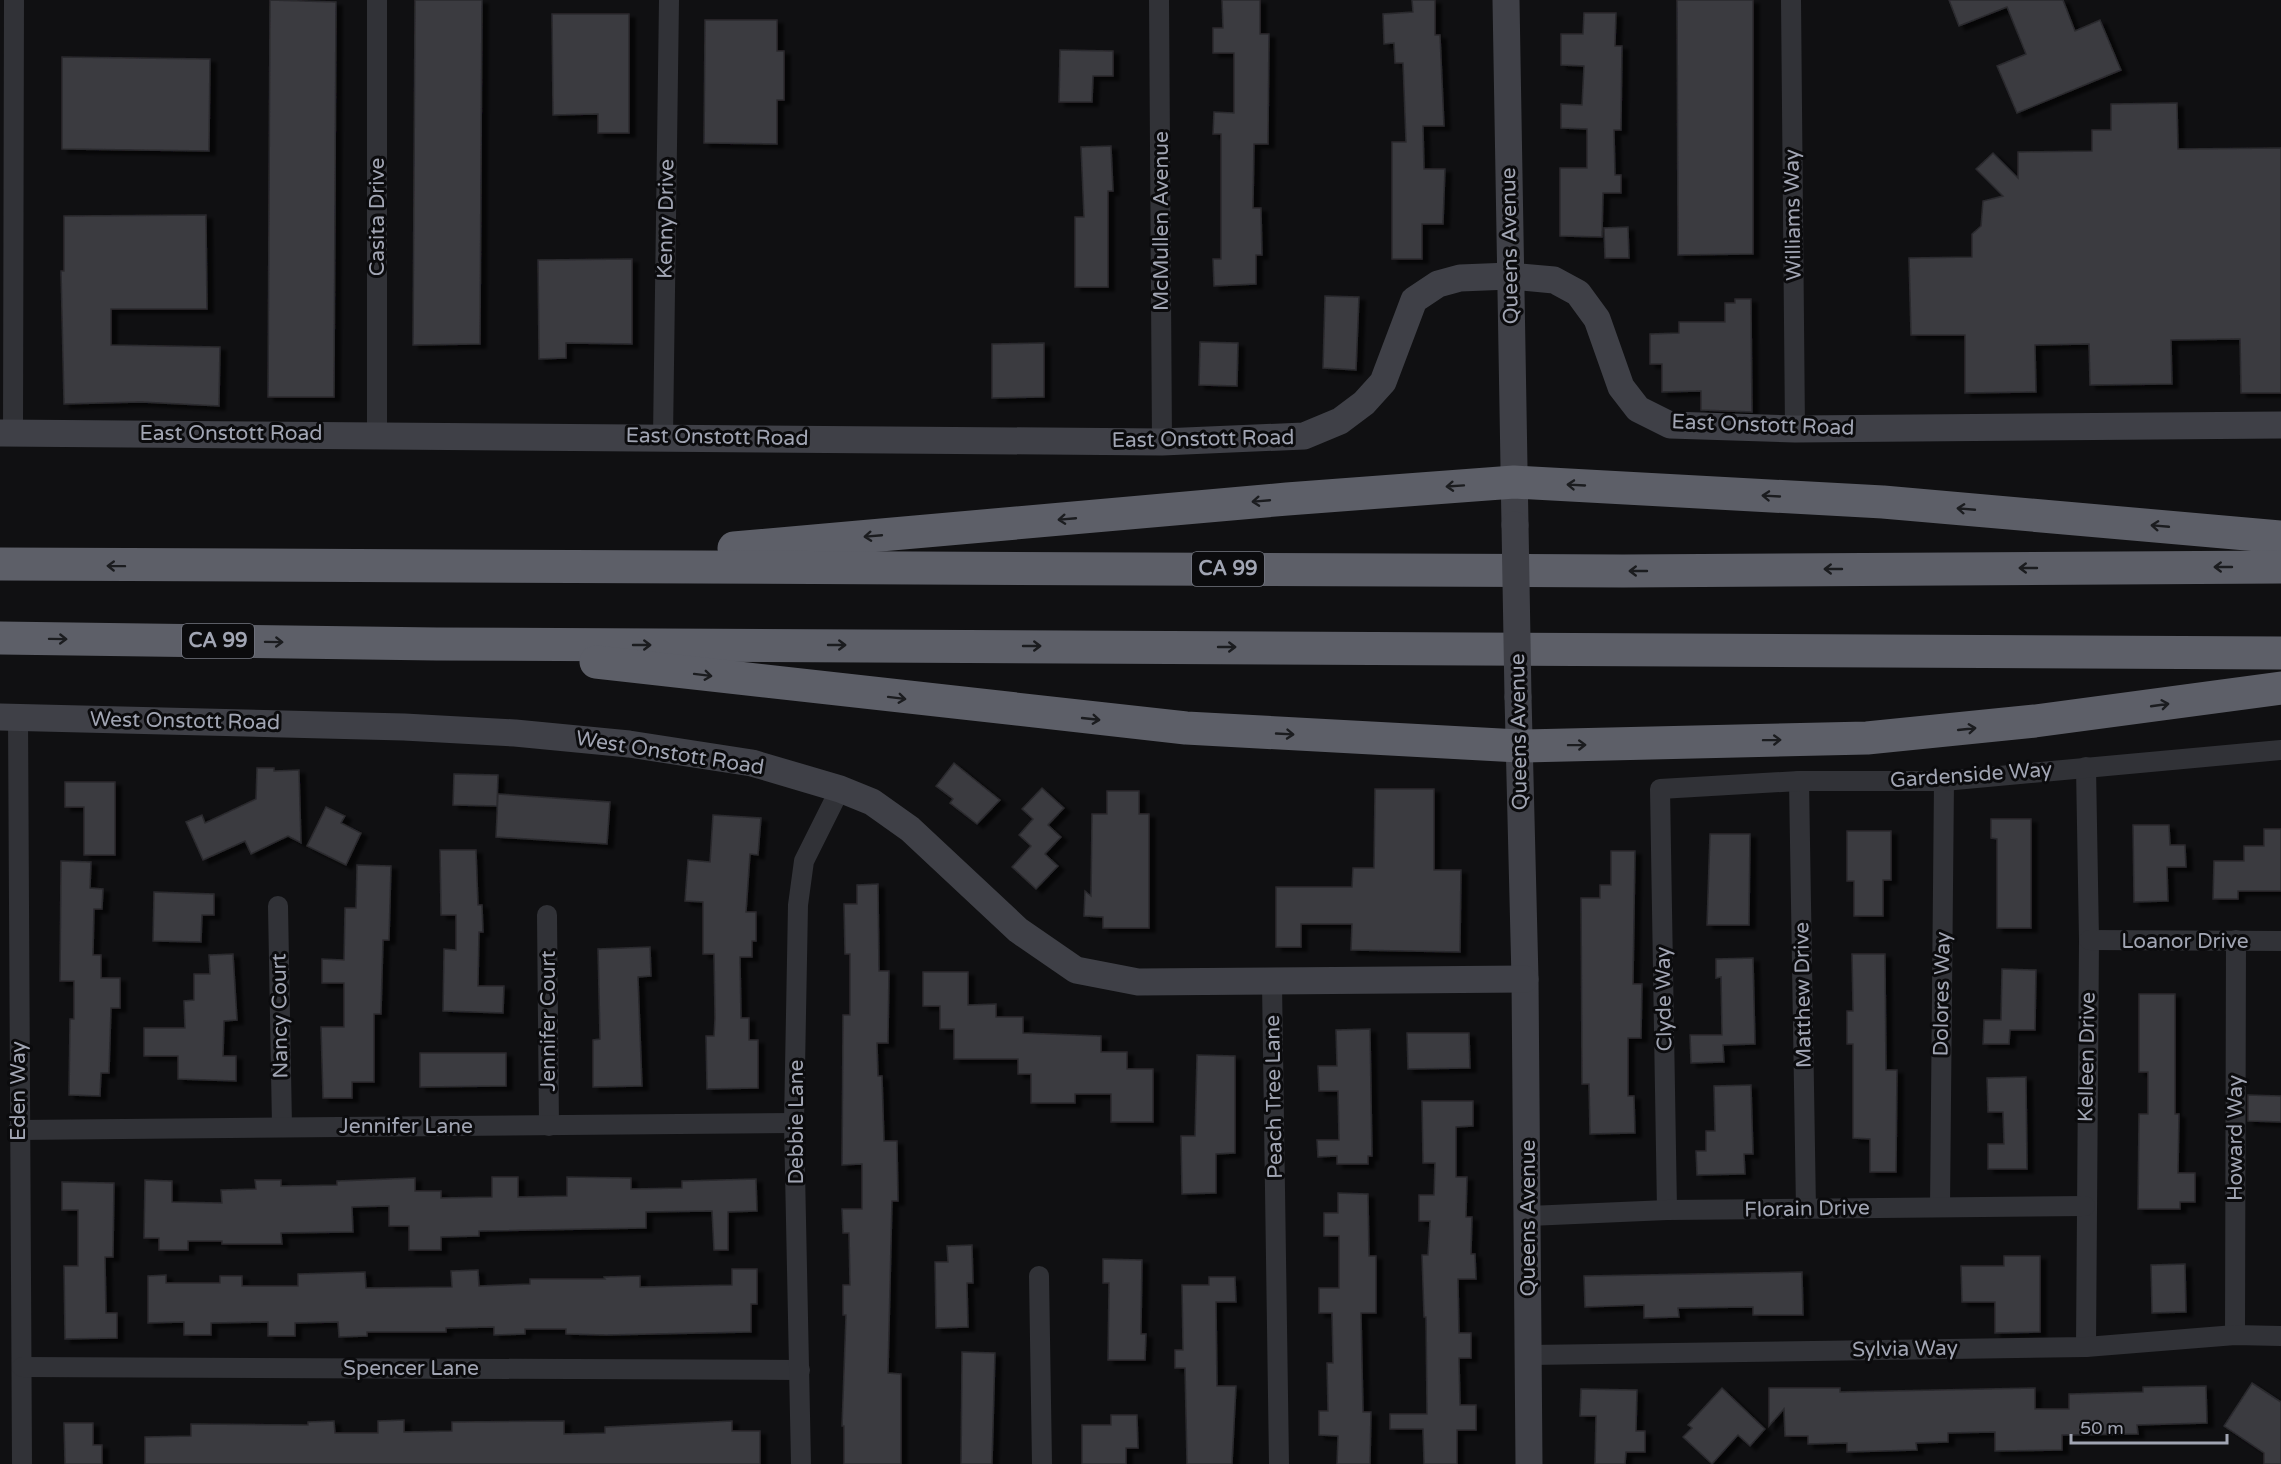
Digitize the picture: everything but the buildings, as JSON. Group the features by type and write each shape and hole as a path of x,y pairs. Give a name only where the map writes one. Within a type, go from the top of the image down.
{"highway":[{"path":"174,566 754,547 1287,499 1514,482 1883,502 2281,537"},
{"name":"CA 99","path":"0,564 1611,571 2281,567"},
{"name":"CA 99","path":"0,638 437,644 2281,653"},
{"path":"437,644 981,707 1186,728 1519,746 1867,738 2035,722 2281,688"}],"street":[{"path":"6,433 14,0"},
{"name":"Casita Drive","path":"377,0 377,434"},
{"name":"Kenny Drive","path":"663,437 669,0"},
{"name":"McMullen Avenue","path":"1160,0 1162,442"},
{"name":"Queens Avenue","path":"1506,0 1529,1216 1529,1464"},
{"name":"Williams Way","path":"1791,0 1795,429"},
{"name":"East Onstott Road","path":"6,433 377,434 1162,442 1304,436 1340,421 1364,403 1383,382 1414,300 1438,284 1460,278 1510,276 1554,280 1578,293 1597,319 1621,387 1638,409 1670,425 1795,429 2281,425"},
{"name":"West Onstott Road","path":"9,717 404,727 515,733 629,744 752,763 840,789 872,802 910,829 1018,930 1076,970 1138,982 1272,983"},
{"name":"Eden Way","path":"9,717 18,1130 22,1464"},
{"name":"Gardenside Way","path":"1660,789 1799,781 1944,781 2281,750"},
{"name":"Kelleen Drive","path":"2086,767 2089,940 2085,1206 2086,1347"},
{"name":"Matthew Drive","path":"1799,781 1806,1209"},
{"name":"Dolores Way","path":"1940,1207 1944,781"},
{"name":"Debbie Lane","path":"801,1464 794,1123 798,905 804,861 840,789"},
{"name":"Clyde Way","path":"1660,789 1667,1210"},
{"name":"Nancy Court","path":"278,906 282,1126"},
{"name":"Jennifer Court","path":"547,915 549,1126"},
{"name":"Loanor Drive","path":"2089,940 2281,941"},
{"name":"Howard Way","path":"2235,1335 2236,940"},
{"path":"1272,983 1525,979"},
{"name":"Peach Tree Lane","path":"1272,983 1279,1464"},
{"name":"Jennifer Lane","path":"18,1130 794,1123"},
{"name":"Florain Drive","path":"1529,1216 1667,1210 2085,1206"},
{"path":"1039,1276 1042,1464"},
{"name":"Sylvia Way","path":"1529,1355 2086,1347 2235,1335 2281,1336"},
{"name":"Spencer Lane","path":"22,1367 800,1370"}]}
